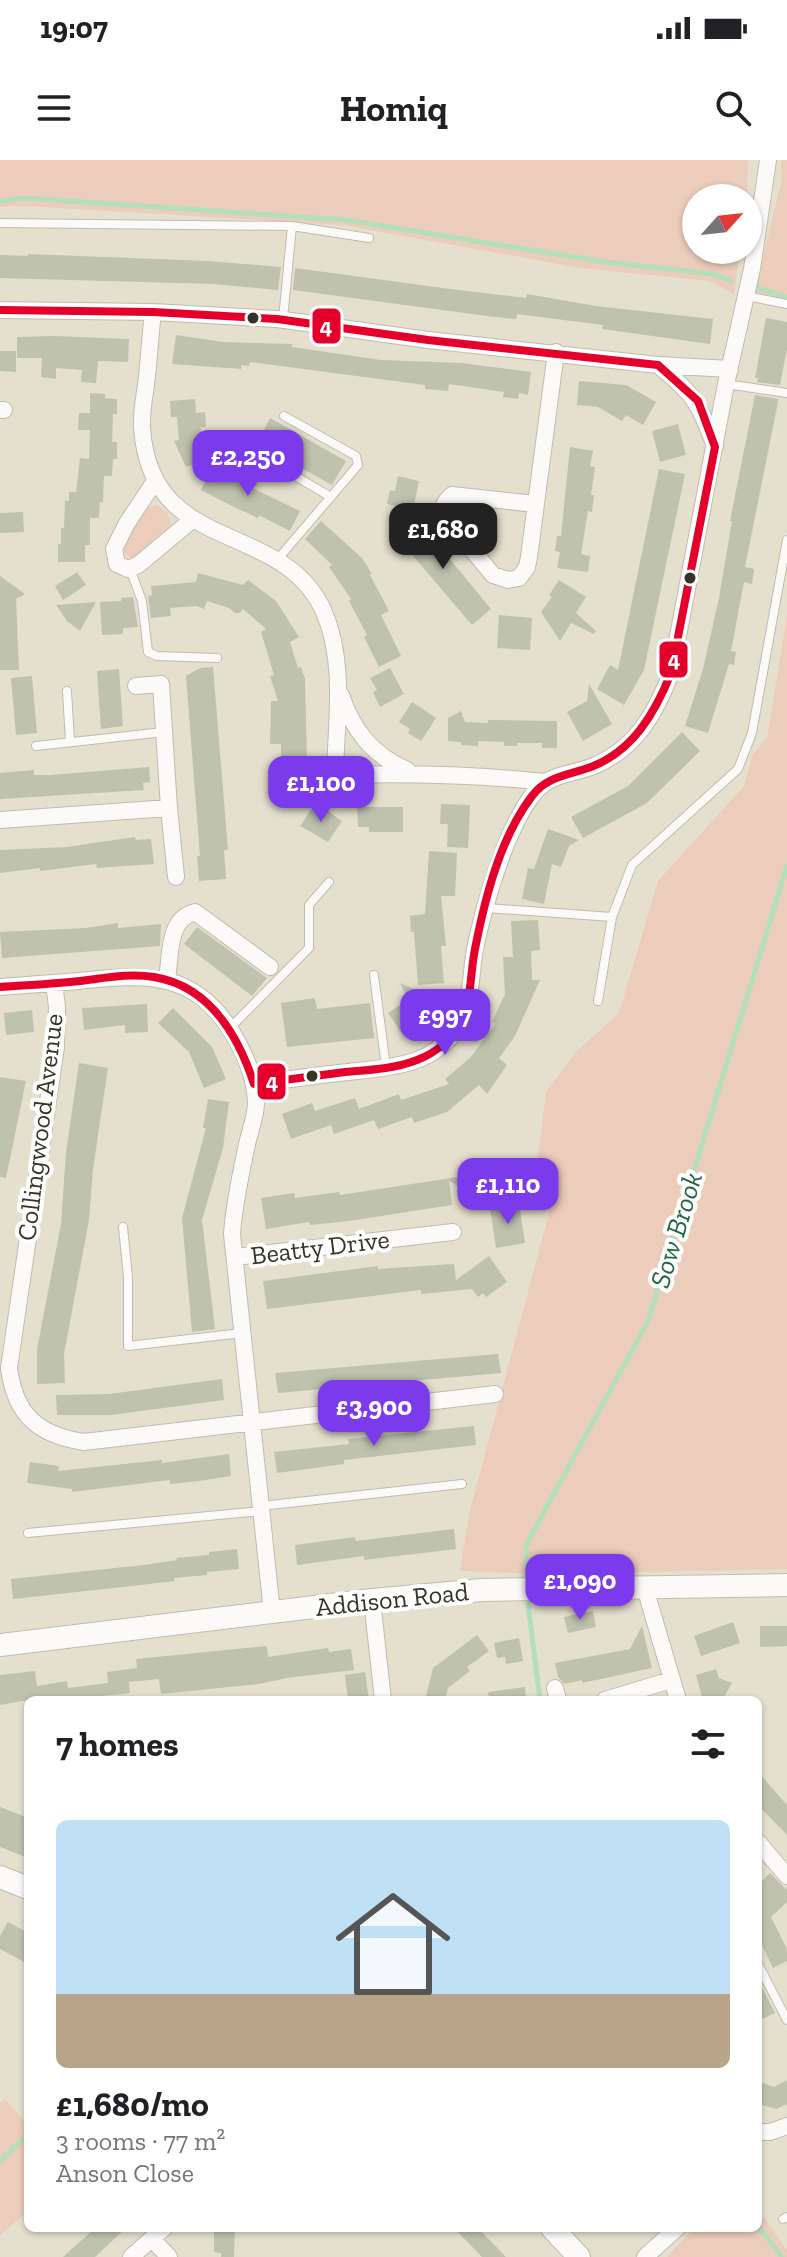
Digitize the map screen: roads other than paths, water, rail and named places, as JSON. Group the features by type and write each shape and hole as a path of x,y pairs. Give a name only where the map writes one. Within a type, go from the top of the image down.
{"street":[{"path":"339,689 335,775 413,773 544,782 595,765 617,753 636,736 658,708 671,673 746,296 768,160"},
{"path":"0,310 153,312 283,320 428,340 658,365 728,377"},
{"path":"153,312 141,425 146,458 155,481 174,507 192,520 277,560 297,573 323,610 339,689 352,725 362,739 389,762 413,773"},
{"path":"535,504 452,495 444,502 443,508 445,517 493,575 508,580 519,578 527,567 556,352"},
{"path":"658,365 698,401 715,447"},
{"path":"155,481 114,549 117,564 123,568 138,565 192,520"},
{"path":"136,686 161,684 176,877"},
{"path":"254,1084 386,1068 427,1056 439,1048 457,1027 467,1004 475,951 498,865 527,802 544,782"},
{"path":"0,820 169,808"},
{"path":"167,979 175,928 186,914 195,912 270,967"},
{"path":"0,987 118,977 167,979 212,1005 243,1051 254,1084 256,1106 234,1206 232,1234 272,1612"},
{"name":"Collingwood Avenue","path":"54,983 56,1047 9,1368 20,1406 33,1423 62,1439 84,1442 495,1394"},
{"name":"Beatty Drive","path":"235,1257 453,1232"},
{"name":"Addison Road","path":"0,1645 372,1600 482,1590 787,1585"},
{"path":"645,1588 677,1696"},
{"path":"372,1600 383,1696"},
{"path":"618,1696 671,1680"},
{"path":"762,1847 787,1876"},
{"path":"0,1877 24,1886"},
{"path":"762,2132 785,2131"},
{"path":"556,2232 579,2257"},
{"path":"645,2257 673,2232"},
{"path":"131,2257 158,2234 169,2257"}],"lane":[{"path":"0,223 292,226 369,238"},
{"path":"283,320 292,226"},
{"path":"746,296 787,304"},
{"path":"728,377 787,393"},
{"path":"277,560 358,465 356,456 284,416"},
{"path":"244,446 331,497"},
{"path":"598,1001 612,917 632,865 738,769 752,733 787,540"},
{"path":"130,568 142,601 148,652 157,656 217,658"},
{"path":"67,691 70,742"},
{"path":"36,746 164,732"},
{"path":"230,1028 309,948 309,905 329,882"},
{"path":"486,908 612,917"},
{"path":"374,975 386,1068"},
{"path":"123,1227 128,1277 128,1346 243,1333"},
{"path":"28,1533 462,1484"},
{"path":"762,1972 787,2020"}],"waterway":[{"path":"0,201 24,198 346,220 605,262 714,274 730,281"},
{"path":"757,288 787,297"},
{"name":"Sow Brook","path":"527,1575 526,1545 648,1321 787,866"},
{"name":"Sow Brook","path":"528,1604 540,1696"},
{"path":"0,2161 24,2138"},
{"path":"762,2231 782,2257"}]}
